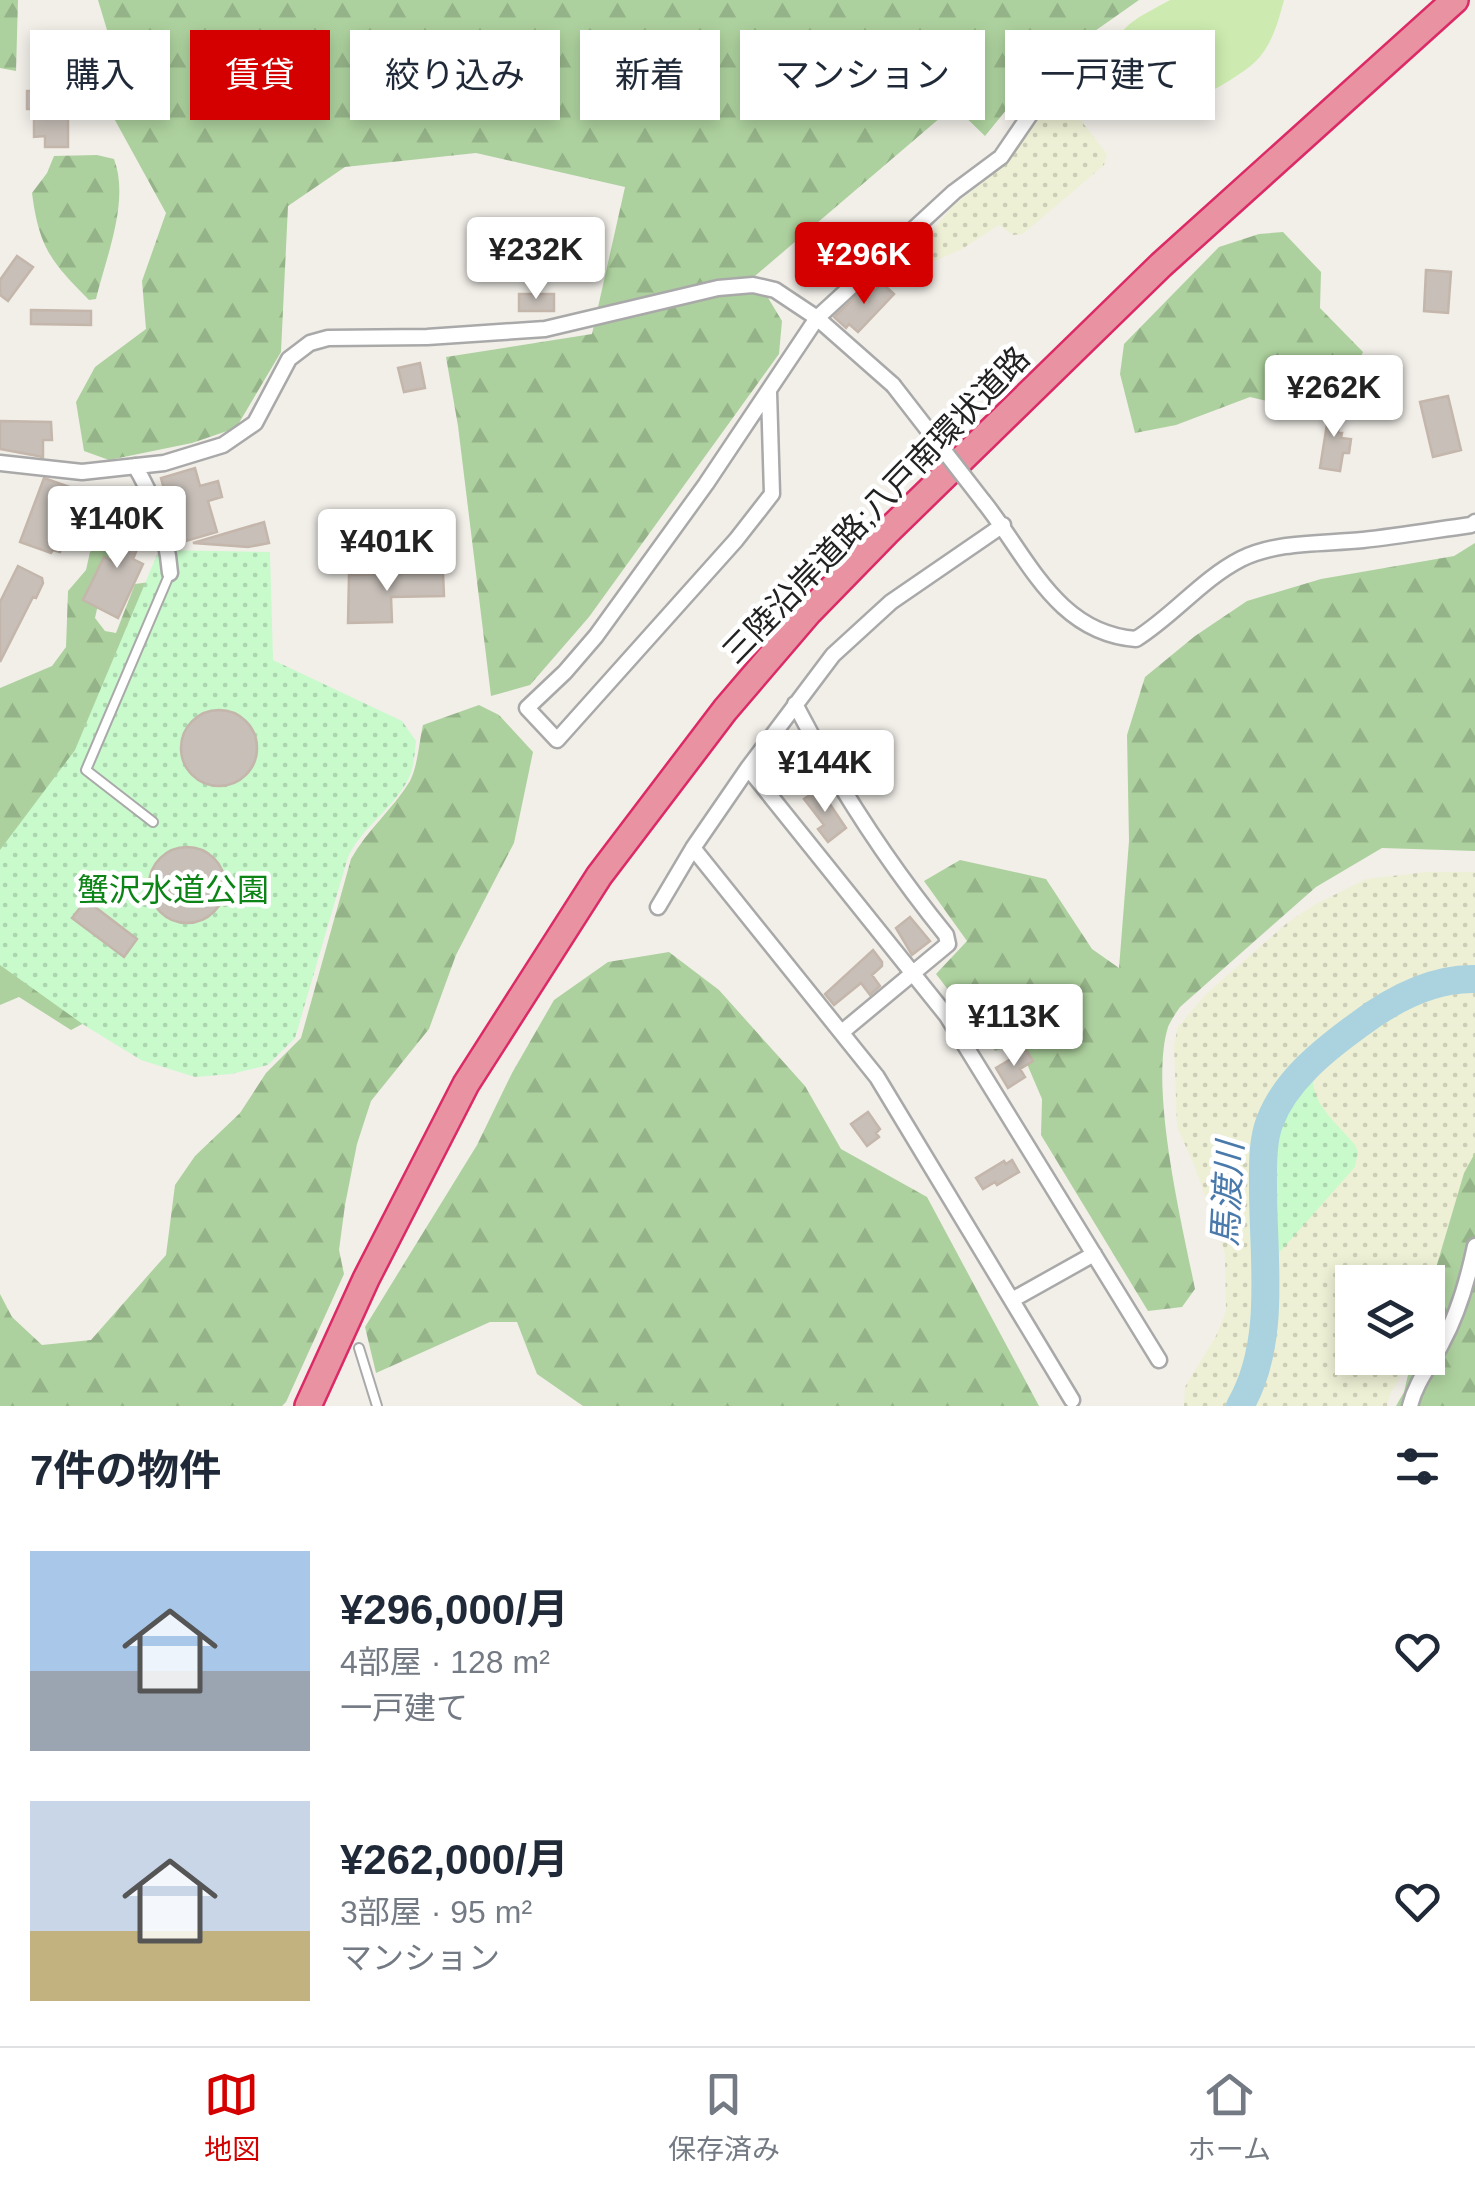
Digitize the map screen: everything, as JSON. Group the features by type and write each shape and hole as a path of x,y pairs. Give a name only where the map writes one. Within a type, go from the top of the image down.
{"highway":[{"name":"三陸沿岸道路;八戸南環状道路","path":"308,1406 366,1279 466,1084 598,876 725,710 808,613 900,518 1161,265 1455,0"}],"street":[{"path":"769,392 772,494 736,540 557,740 526,708 596,636 817,318 954,192 1001,157 1026,120"},
{"path":"0,463 82,472 178,458 223,445 254,424 288,359 310,342 328,338 427,338 545,330 718,288 752,285 775,290 817,318 893,385 1050,593 1068,613 1094,631 1136,639 1159,625 1222,571 1243,558 1268,550 1475,522"},
{"path":"135,466 148,489 168,552 170,573"},
{"path":"658,907 748,768 833,656 890,602 1002,525"},
{"path":"795,704 849,803 898,875 946,935 948,944 842,1032"},
{"path":"748,768 947,1016 1159,1360"},
{"path":"693,848 876,1077 1072,1400"},
{"path":"1410,1406 1422,1372 1456,1316 1475,1246"},
{"path":"1012,1300 1094,1254"}],"lane":[{"path":"152,822 86,770 170,573"},
{"path":"358,1348 377,1406"}],"green space":[{"path":"0,0 18,0 16,71 0,68"},
{"path":"98,0 1139,0 1096,30 1005,30 1005,111 985,136 968,120 985,120 985,30 740,30 740,120 938,120 755,276 782,321 779,354 589,617 530,685 491,696 446,357 592,334 625,187 476,153 345,167 288,206 281,352 236,428 192,443 109,460 84,451 76,402 95,367 146,329 142,281 166,213 115,120 170,120 170,30 107,30"},
{"path":"1170,0 1284,0 1277,25 1261,56 1215,89 1215,30 1123,30"},
{"path":"1081,120 1107,154 1104,165 1023,234 1013,235 999,225 962,249 923,266 913,254 953,206 1006,164 1033,123"},
{"path":"97,155 114,159 119,193 115,229 96,299 89,300 65,275 43,241 32,193 54,156"},
{"path":"1283,232 1321,272 1320,308 1363,352 1349,382 1310,411 1250,397 1176,425 1135,433 1120,374 1124,344 1219,247 1259,234"},
{"path":"99,543 110,551 95,618 105,631 116,633 135,584 157,581 80,755 0,869 0,688 52,666 66,647 68,591 86,570 90,552"},
{"path":"1475,543 1475,851 1382,848 1316,887 1180,1007 1168,1027 1162,1085 1170,1157 1195,1289 1182,1307 1148,1311 1041,1135 1042,1099 1018,1043 995,1051 936,974 967,941 924,881 960,860 1046,879 1092,949 1119,968 1129,841 1127,735 1145,677 1195,636 1247,601 1321,579 1454,556"},
{"name":"蟹沢水道公園","path":"159,550 270,552 273,660 402,721 416,741 405,785 348,857 295,1038 268,1065 231,1074 195,1077 141,1060 0,965 0,850 75,750"},
{"path":"479,705 499,715 533,752 514,843 456,955 429,1029 371,1101 357,1144 345,1205 339,1250 344,1274 286,1402 282,1406 0,1406 0,1294 12,1317 42,1345 91,1340 166,1255 175,1185 195,1156 240,1113 266,1073 301,1038 351,859 410,781 423,725"},
{"path":"1426,872 1475,872 1475,1158 1445,1271 1445,1265 1335,1265 1335,1375 1402,1375 1387,1406 1184,1406 1185,1387 1216,1336 1226,1311 1225,1254 1177,1127 1174,1045 1178,1027 1205,995 1287,923 1366,879"},
{"path":"0,919 101,1014 71,1030 19,997 0,1005"},
{"path":"669,952 719,990 805,1086 841,1149 927,1197 1039,1406 583,1406 537,1374 517,1322 490,1322 376,1373 365,1327 477,1145 554,1000 608,962"},
{"path":"1313,1077 1321,1105 1355,1145 1355,1167 1277,1255 1270,1253 1277,1140 1294,1099 1308,1078"},
{"path":"1475,1153 1475,1406 1396,1406 1408,1375 1445,1375 1445,1265 1437,1265 1464,1173"}],"building":[{"path":"34,120 68,120 68,147 45,147 45,136 34,137"},
{"path":"17,256 33,267 8,301 0,295 0,280"},
{"path":"1426,270 1451,272 1448,313 1424,311"},
{"path":"882,283 894,294 858,332 834,317 868,285 874,291"},
{"path":"519,294 554,294 554,311 519,311"},
{"path":"31,310 91,311 91,325 31,324"},
{"path":"420,363 425,388 404,392 398,368"},
{"path":"1448,396 1461,450 1433,457 1420,402"},
{"path":"1331,399 1342,401 1338,433 1342,433 1341,438 1351,439 1349,453 1343,453 1340,471 1320,468"},
{"path":"0,421 51,422 52,440 43,440 43,457 0,449"},
{"path":"195,468 200,486 218,481 222,497 208,501 217,532 179,543 161,478"},
{"path":"44,478 75,489 73,494 80,496 60,552 51,553 20,542"},
{"path":"118,516 146,528 133,559 143,564 118,618 83,600 104,557 113,561 124,534 112,529"},
{"path":"264,522 269,543 248,547 193,543"},
{"path":"18,566 42,578 43,583 0,662 0,602"},
{"path":"443,573 444,596 391,597 392,622 348,623 349,575"},
{"path":"219,710 246,721 257,748 246,775 219,786 192,775 181,748 192,721"},
{"path":"819,788 846,828 828,842 818,829 824,825 804,799"},
{"path":"187,847 214,858 225,885 214,912 187,923 160,912 149,885 160,858"},
{"path":"86,900 137,939 124,957 72,918"},
{"path":"910,917 930,941 912,955 896,928"},
{"path":"873,950 882,962 872,975 880,986 870,995 861,983 834,1005 825,994"},
{"path":"1026,1050 1033,1061 1020,1069 1025,1077 1008,1088 996,1068"},
{"path":"868,1112 880,1129 876,1133 879,1137 867,1146 851,1124"},
{"path":"1012,1160 1019,1172 983,1189 976,1178"}],"waterway":[{"name":"馬渡川","path":"1240,1406 1252,1381 1264,1328 1264,1154 1267,1129 1277,1106 1319,1056 1384,1008 1427,987 1475,979"}]}
